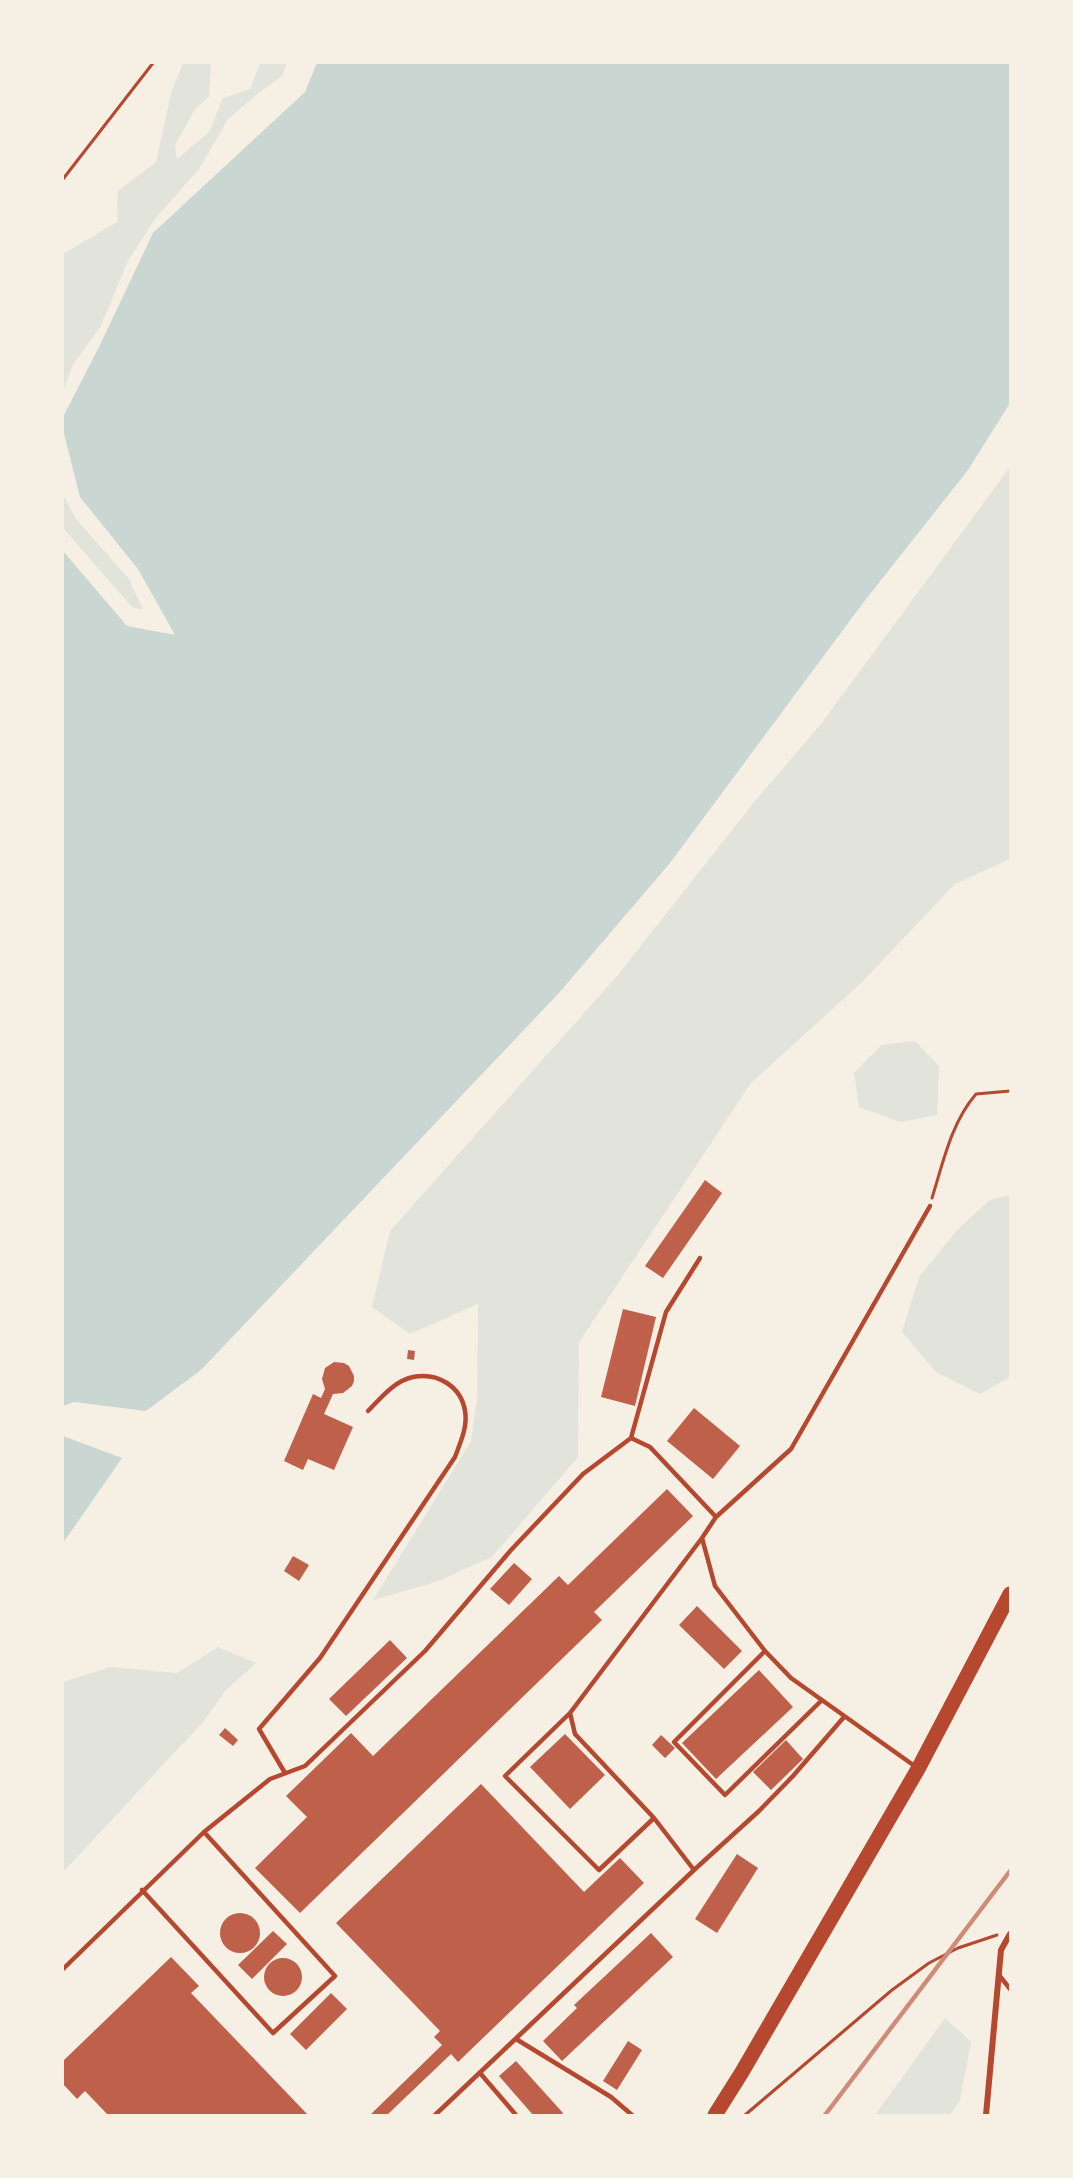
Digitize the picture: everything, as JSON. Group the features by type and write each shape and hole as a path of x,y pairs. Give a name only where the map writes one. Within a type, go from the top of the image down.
{"main road":[{"path":"715,2115 918,1769 1010,1594"}],"street":[{"path":"986,2115 1000,1950 1010,1934"}],"lane":[{"path":"654,1818 599,1870 505,1776 570,1713 716,1517 791,1449 930,1206"},
{"path":"63,1969 204,1832 270,1779 305,1766 426,1652 511,1550 583,1474 631,1438 666,1312 700,1258"},
{"path":"285,1773 259,1729 320,1658 455,1457 463,1435 465,1411 454,1388 435,1376 411,1377 389,1389 368,1411"},
{"path":"631,1438 650,1447 716,1517"},
{"path":"702,1538 715,1586 765,1652 791,1678 918,1769"},
{"path":"765,1652 674,1742 725,1795 822,1700"},
{"path":"570,1713 575,1734 654,1818 694,1870"},
{"path":"435,2115 759,1811 844,1717"},
{"path":"142,1890 273,2033 334,1976 204,1832"},
{"path":"997,1974 1010,1989"},
{"path":"516,2039 611,2097 632,2115"},
{"path":"480,2073 516,2115"}],"path":[{"path":"63,179 153,63"},
{"path":"930,1206 952,1135 964,1108 976,1094 1010,1091"},
{"path":"746,2115 892,1990 929,1963 958,1948 1000,1934"}],"shaded area":[{"path":"183,63 211,63 209,97 195,109 175,145 177,159 209,132 223,98 250,89 260,63 287,63 282,76 228,119 199,169 154,220 127,263 100,328 73,364 63,392 63,254 117,222 118,191 156,162 171,93"},
{"path":"317,63 1010,63 1010,403 968,470 863,603 670,863 558,994 201,1370 146,1411 74,1402 63,1406 63,551 127,626 175,635 138,569 80,497 63,430 63,417 153,233 305,92"},
{"path":"1010,467 1010,859 955,884 862,982 751,1083 579,1342 578,1457 492,1557 436,1582 373,1600 471,1441 477,1398 478,1304 410,1334 372,1307 390,1231 617,976 755,801 821,724"},
{"path":"63,495 76,519 129,579 143,610 132,607 63,528"},
{"path":"915,1041 939,1066 937,1115 900,1122 859,1107 854,1073 881,1045"},
{"path":"1010,1195 1010,1377 980,1394 936,1372 902,1332 919,1277 958,1229 990,1200"},
{"path":"63,1436 122,1458 63,1543"},
{"path":"218,1647 256,1663 225,1691 204,1721 63,1872 63,1682 110,1667 177,1673"},
{"path":"945,2018 971,2042 960,2100 950,2115 875,2115"}],"building":[{"path":"705,1180 722,1193 663,1278 645,1266"},
{"path":"623,1309 656,1317 635,1406 601,1397"},
{"path":"408,1350 415,1351 414,1360 407,1359"},
{"path":"334,1362 349,1366 354,1381 352,1386 343,1393 333,1394 324,1414 353,1427 334,1470 308,1459 303,1470 284,1461 313,1394 321,1398 325,1389 322,1379 325,1368"},
{"path":"694,1408 740,1446 713,1479 667,1441"},
{"path":"667,1489 693,1516 594,1612 602,1620 300,1913 255,1868 307,1817 286,1796 351,1733 373,1756 559,1576 568,1585"},
{"path":"293,1556 309,1565 299,1581 284,1571"},
{"path":"514,1563 532,1579 509,1605 490,1589"},
{"path":"697,1606 742,1651 724,1669 679,1625"},
{"path":"390,1640 407,1658 346,1716 329,1699"},
{"path":"759,1670 793,1707 716,1779 682,1743"},
{"path":"225,1728 238,1740 233,1746 219,1735"},
{"path":"565,1734 605,1775 570,1809 530,1767"},
{"path":"661,1735 675,1748 665,1758 652,1745"},
{"path":"786,1740 803,1759 771,1790 753,1772"},
{"path":"481,1784 584,1892 620,1858 644,1883 458,2062 451,2054 387,2115 370,2115 442,2045 434,2037 440,2031 336,1923"},
{"path":"737,1854 758,1868 717,1933 695,1919"},
{"path":"240,1913 248,1914 254,1919 259,1925 259,1941 254,1947 248,1952 240,1953 232,1952 226,1947 221,1941 220,1933 221,1925 226,1919 232,1914"},
{"path":"273,1931 287,1944 252,1979 238,1965"},
{"path":"651,1933 673,1957 562,2061 543,2041 577,2008 574,2005"},
{"path":"171,1957 199,1986 191,1993 308,2115 108,2115 85,2091 77,2099 63,2084 63,2061"},
{"path":"283,1958 290,1959 296,1964 301,1970 301,1984 296,1990 290,1995 283,1996 276,1995 270,1990 265,1984 264,1977 265,1970 270,1964 276,1959"},
{"path":"331,1993 347,2009 306,2050 290,2034"},
{"path":"628,2041 642,2050 617,2090 603,2081"},
{"path":"516,2061 563,2113 561,2115 533,2115 499,2076"}],"railway":[{"path":"825,2115 1010,1871"}]}
